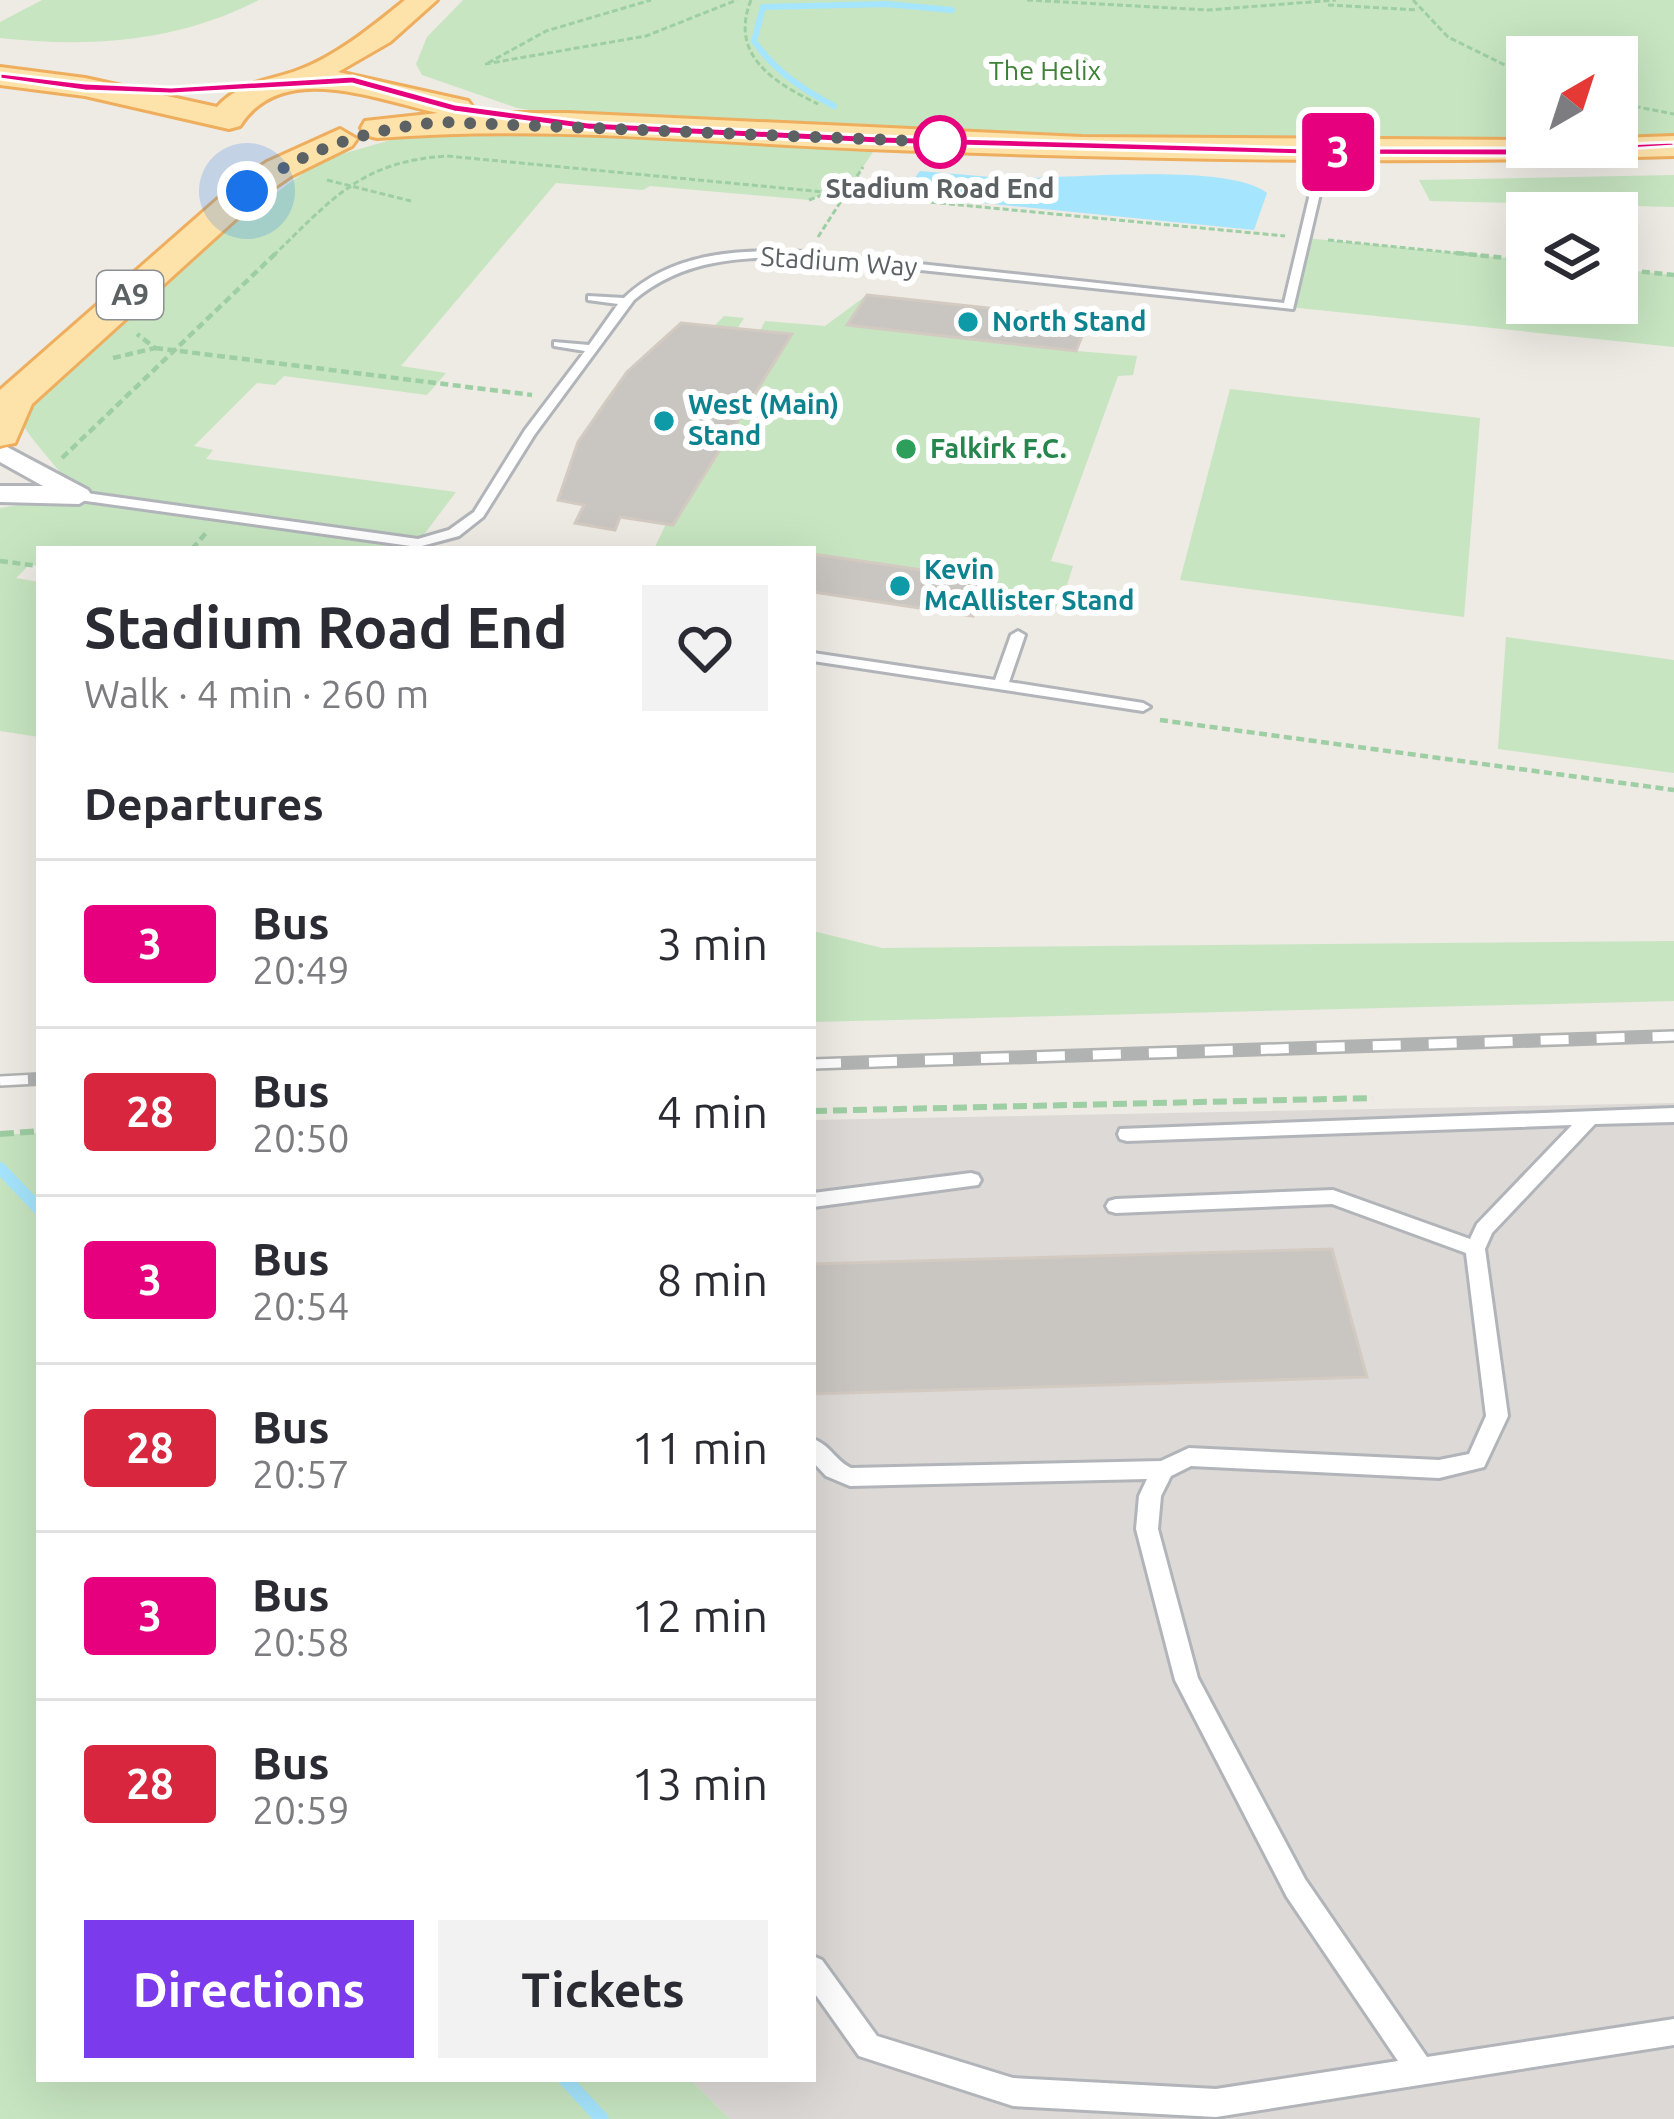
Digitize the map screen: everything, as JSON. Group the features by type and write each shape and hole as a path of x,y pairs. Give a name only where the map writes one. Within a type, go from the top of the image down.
{"main road":[{"path":"300,81 379,36 423,0"},
{"path":"377,128 400,111 367,69 379,36"},
{"path":"0,76 85,87 265,88 300,81 385,89 454,108 588,126"},
{"path":"85,87 250,131 340,139 377,128 441,122 1309,152 1674,146"},
{"path":"247,191 254,166 250,131 232,108 265,88"},
{"name":"A9","path":"8,448 247,191 278,169 340,139"}],"street":[{"path":"8,448 79,496"},
{"path":"8,448 79,496"}],"lane":[{"path":"1284,329 1318,181 1309,152"},
{"path":"671,253 692,265"},
{"name":"Stadium Way","path":"452,543 471,525 556,398 628,302 655,280 692,265 734,256 807,256 1289,307"},
{"path":"592,298 628,302"},
{"path":"558,344 593,349"},
{"path":"79,496 418,543 452,543"},
{"path":"1000,686 1018,635"},
{"path":"816,657 1143,707"},
{"path":"1127,1134 1674,1115"},
{"path":"816,1451 834,1470 850,1478 1163,1470 1189,1457 1439,1469 1476,1461 1497,1416 1475,1249 1484,1229 1592,1117"},
{"path":"816,1200 970,1180"},
{"path":"1116,1206 1333,1197 1475,1249"},
{"path":"1163,1470 1150,1496 1147,1529 1187,1680 1296,1888 1421,2071"},
{"path":"816,1973 868,2047 1013,2092 1216,2103 1674,2032"}],"path":[{"path":"651,0 546,31 485,64 644,37 737,0"},
{"path":"751,0 739,30 746,52 768,76 830,110"},
{"path":"1027,0 1129,9 1334,4 1418,10"},
{"path":"1276,8 1336,0"},
{"path":"1413,0 1418,10 1463,46 1506,66"},
{"path":"1638,107 1674,115"},
{"path":"807,256 880,140"},
{"path":"8,448 171,350 347,185 360,175 399,161 462,156 1506,258"},
{"path":"315,177 411,200"},
{"path":"809,200 828,192"},
{"path":"1638,271 1674,274"},
{"path":"154,348 556,398"},
{"path":"0,561 36,566"},
{"path":"1156,719 1674,790"},
{"path":"816,1111 1377,1098"},
{"path":"0,1134 36,1131"}],"shaded area":[{"path":"1674,1103 1674,2119 730,2119 693,2082 816,2082 816,1120"}],"green space":[{"path":"42,0 259,0 197,25 132,38 67,42 0,38 0,22"},
{"name":"The Helix","path":"463,0 1674,0 1674,134 1638,135 1638,36 1506,36 1506,139 880,140 596,120 517,108 422,75 416,64 427,37"},
{"path":"566,132 877,146 845,194 828,192 809,200 556,183 401,366 446,373 427,395 284,376 275,385 257,383 194,446 213,450 206,459 456,492 415,546 36,546 36,566 29,565 16,578 36,581 36,737 0,731 0,508 79,495 20,418 217,236 321,160 405,136"},
{"path":"1674,175 1674,207 1638,206 1638,192 1506,192 1506,203 1430,201 1419,180"},
{"path":"1305,238 1506,258 1506,324 1638,324 1638,271 1674,275 1674,347 1289,307"},
{"path":"867,295 1089,319 1077,351 1137,356 1133,375 1118,376 1051,561 1073,566 1059,610 982,597 973,616 816,592 816,546 655,546 666,524 620,517 615,530 575,523 583,505 558,500 577,448 604,401 639,360 681,323 714,326 724,316 744,318 737,329 760,331 765,321 825,326"},
{"path":"1230,389 1480,418 1464,617 1180,580"},
{"path":"1506,637 1674,660 1674,773 1498,749"},
{"path":"816,932 882,948 1674,941 1674,1001 816,1022"},
{"path":"36,1133 36,2082 693,2082 730,2119 0,2119 0,1135"}],"water":[{"path":"920,171 1003,178 1217,177 1267,193 1254,230 902,195"}],"building":[{"name":"North Stand","path":"867,295 1089,319 1076,351 847,325"},
{"name":"West (Main) Stand","path":"681,323 792,334 673,525 620,517 615,530 575,523 584,505 558,500 578,442 627,372"},
{"name":"Kevin McAllister Stand","path":"816,554 989,580 973,616 816,592"},
{"path":"1332,1249 1367,1377 816,1394 816,1264"}],"waterway":[{"path":"834,106 790,78 754,41 763,7 886,4 952,10"},
{"path":"0,1168 36,1206"},
{"path":"568,2082 602,2119"}],"railway":[{"path":"816,1064 1674,1036"},
{"path":"0,1081 36,1079"}],"bus line":[{"name":"3","path":"0,76 85,87 171,90 353,80 418,101 588,126 880,140 1309,152 1674,146"}],"place":[{"name":"Stadium Road End","path":"940,142"},
{"name":"North Stand","path":"968,322"},
{"name":"West (Main) Stand","path":"664,421"},
{"name":"Falkirk F.C.","path":"906,449"},
{"name":"Kevin McAllister Stand","path":"900,586"}],"route":[{"path":"247,191 278,169 340,139 377,128 441,122 940,142"}]}
